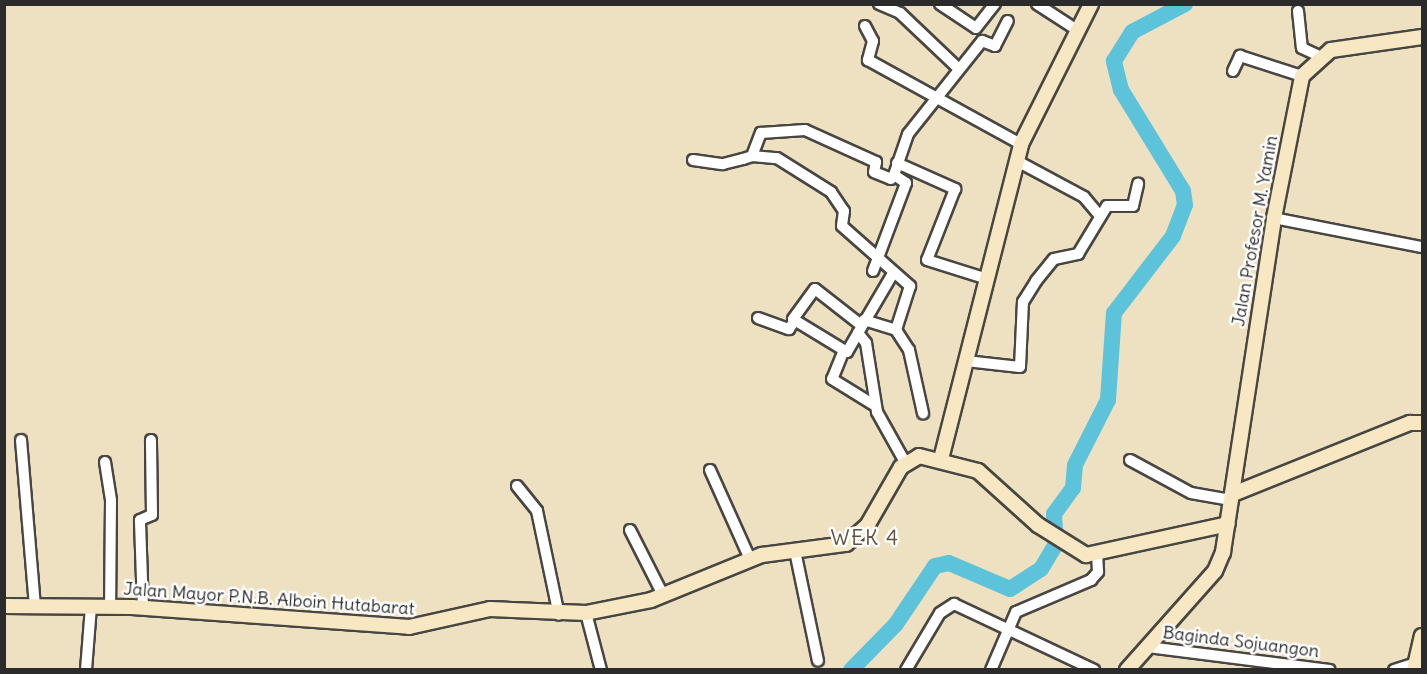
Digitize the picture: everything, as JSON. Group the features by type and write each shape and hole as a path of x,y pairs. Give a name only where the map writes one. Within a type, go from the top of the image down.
{"main road":[{"path":"941,459 984,278 1022,144 1091,4"},
{"path":"1319,56 1337,48 1422,37"},
{"name":"Jalan Profesor M. Yamin","path":"1127,669 1215,571 1228,524 1274,218 1302,76 1319,56"},
{"path":"1233,494 1418,420"},
{"path":"905,462 919,456 941,459 978,471 1038,525 1083,554 1097,555 1158,535 1228,524"},
{"name":"Jalan Mayor P.N.B. Alboin Hutabarat","path":"4,606 143,608 409,627 490,609 559,615 586,613 663,595 750,559 795,551 835,548 856,538 905,462"},
{"path":"1415,666 1422,636"}],"street":[{"path":"879,4 900,13 958,68"},
{"path":"940,4 976,28 995,4"},
{"path":"1045,7 1077,30"},
{"path":"1298,11 1302,48 1319,56"},
{"path":"752,156 761,133 805,130 876,162 874,172 891,179 897,163 934,96 982,41 995,46 1008,21"},
{"path":"865,26 873,41 867,59 1022,144"},
{"path":"1233,71 1240,56 1302,76"},
{"path":"693,160 723,164 752,156 777,158 831,192 844,211 842,226 876,267 892,274 911,289 896,330"},
{"path":"1017,161 1084,197 1100,216"},
{"path":"897,163 955,189 927,260 984,278"},
{"path":"876,267 906,183 894,175"},
{"path":"966,361 1010,369 1021,366 1026,296 1052,261 1078,254 1109,205 1133,206 1138,184"},
{"path":"1274,218 1422,247"},
{"path":"793,323 851,352 861,326 892,274"},
{"path":"758,318 789,329 815,289 861,326 896,330"},
{"path":"861,326 866,344 874,405 905,462"},
{"path":"896,330 909,350 923,413"},
{"path":"844,350 832,379 874,405"},
{"path":"21,440 35,607"},
{"path":"143,608 140,520 152,516 151,440"},
{"path":"1130,460 1191,493 1226,499 1233,494"},
{"path":"105,462 111,501 110,607"},
{"path":"710,470 750,559"},
{"path":"517,486 537,511 559,615"},
{"path":"630,530 663,595"},
{"path":"795,551 818,661"},
{"path":"991,669 1006,626 1020,609 1092,580 1098,572 1097,555"},
{"path":"86,669 92,606"},
{"path":"906,669 948,606 967,608 1094,669"},
{"path":"586,613 601,669"},
{"name":"Baginda Sojuangon","path":"1148,647 1330,669"},
{"path":"1394,669 1415,666"}],"waterway":[{"path":"851,670 896,624 935,566 949,563 1010,589 1041,569 1056,544 1054,514 1073,488 1075,465 1108,400 1114,313 1173,236 1185,205 1183,191 1121,90 1114,61 1132,32 1185,4"}],"district":[{"name":"WEK 4","path":"865,538"}]}
